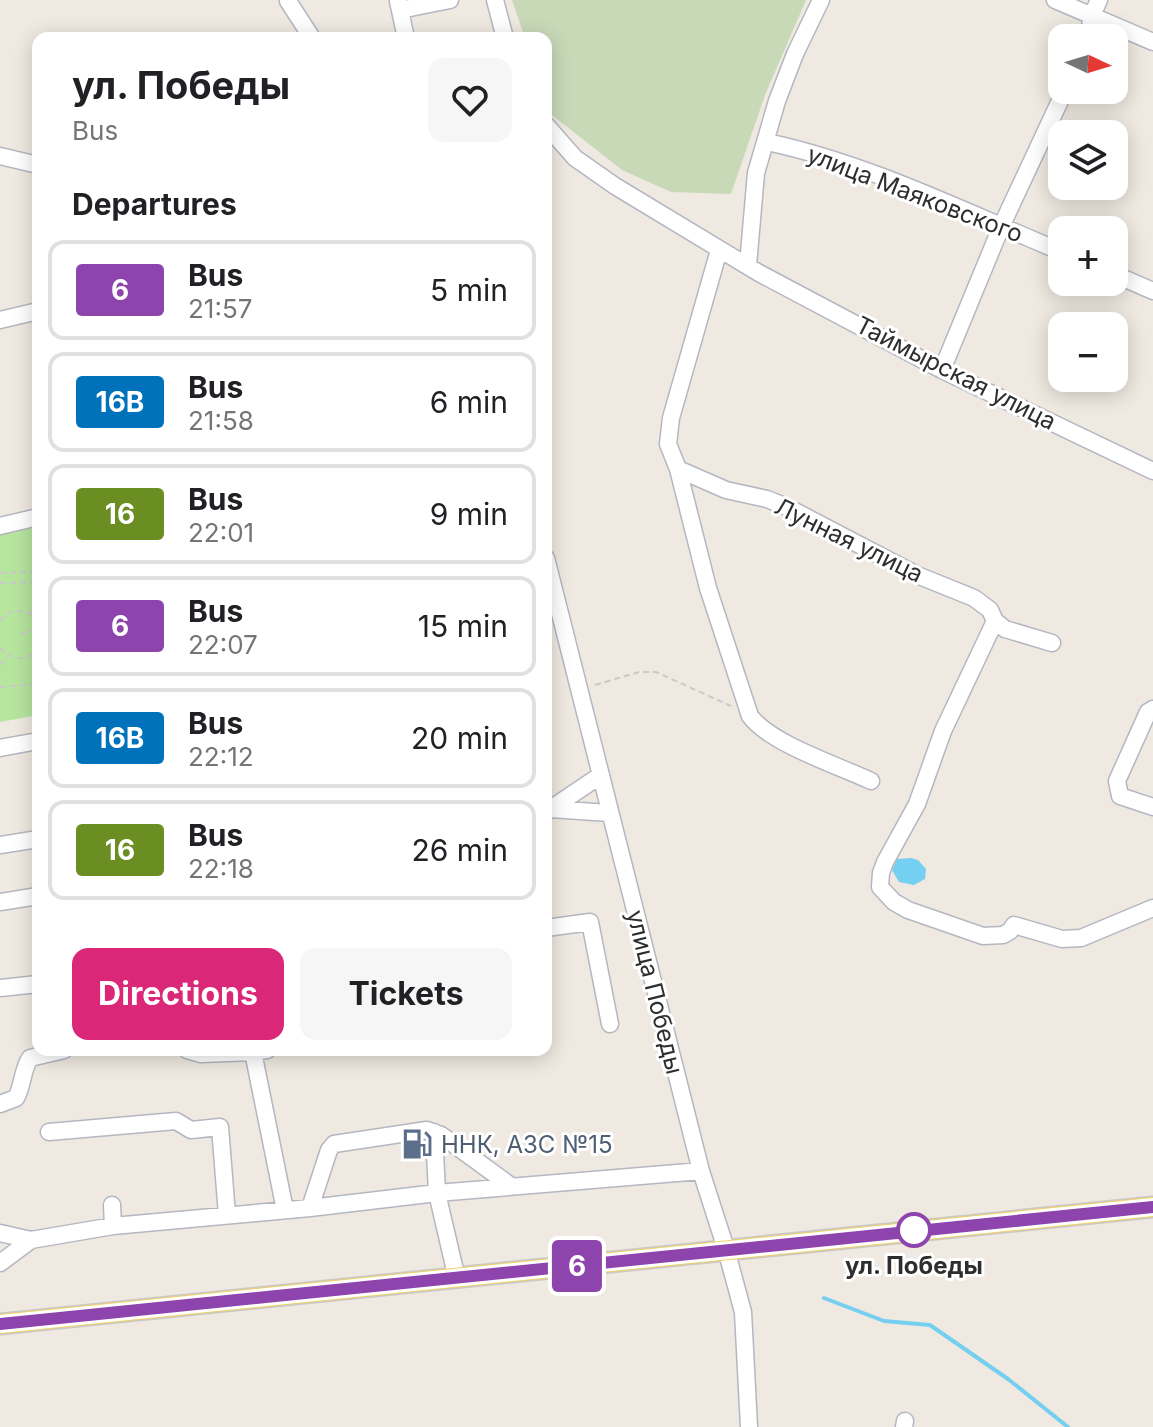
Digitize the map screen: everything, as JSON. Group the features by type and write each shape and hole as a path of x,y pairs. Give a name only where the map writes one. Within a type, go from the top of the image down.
{"main road":[{"path":"0,1324 1153,1207"}],"street":[{"path":"405,32 399,5 450,0"},
{"path":"495,0 503,32"},
{"path":"753,269 756,173 777,101 821,0"},
{"path":"1055,0 1095,8 1153,42"},
{"path":"288,1 308,32"},
{"path":"942,370 1001,227 1058,104"},
{"name":"Таймырская улица","path":"552,132 575,158 719,250 942,370 1153,471"},
{"name":"улица Маяковского","path":"767,142 799,149 896,181 1048,246"},
{"path":"0,156 32,164"},
{"path":"719,250 671,418 668,444 678,469 708,588 750,716 757,725 776,738 871,781"},
{"path":"1128,280 1153,291"},
{"path":"0,320 32,312"},
{"name":"Лунная улица","path":"678,469 726,490 775,502 917,575 974,598 990,610 995,621"},
{"path":"0,526 32,518"},
{"name":"улица Победы","path":"552,581 701,1171 726,1249 746,1332 749,1427"},
{"path":"1052,643 1005,629 995,621 943,731 917,804 885,862 880,887 894,902 908,910 983,936 1003,935 1014,925 1062,939 1081,938 1153,908"},
{"path":"1153,709 1148,712 1117,781 1120,796 1153,807"},
{"path":"0,748 32,742"},
{"path":"552,808 601,775"},
{"path":"552,811 609,813"},
{"path":"0,845 32,840"},
{"path":"0,902 32,897"},
{"path":"552,927 590,922 610,1024"},
{"path":"0,988 32,985"},
{"path":"0,1104 16,1098 25,1065 30,1058 38,1056"},
{"path":"261,1056 285,1210"},
{"path":"49,1132 176,1121 191,1130 220,1127 227,1215"},
{"path":"310,1208 329,1150 334,1144 427,1130 511,1186"},
{"path":"434,1132 437,1193 457,1279"},
{"path":"0,1233 31,1240 113,1226 511,1186 701,1171"},
{"path":"112,1205 113,1226"},
{"path":"0,1263 31,1240"}],"path":[{"path":"0,573 32,571"},
{"path":"0,583 32,582"},
{"path":"0,621 13,611 23,610 32,614"},
{"path":"20,634 32,631"},
{"path":"0,648 8,656 26,658 32,654"},
{"path":"0,665 8,656"},
{"path":"580,689 639,672 656,672 750,716"},
{"path":"0,687 32,684"}],"green space":[{"path":"512,0 806,0 765,95 731,194 671,192 622,170 552,115 552,32 523,32"},
{"path":"32,525 32,716 0,722 0,532"}],"water":[{"path":"897,859 918,860 926,869 925,879 914,885 899,882 892,870"}],"waterway":[{"path":"824,1298 884,1321 930,1325 1008,1379 1068,1427"}],"bus line":[{"name":"6","path":"0,1324 1153,1207"}],"place":[{"name":"ННК, АЗС №15","path":"417,1144"},
{"name":"ул. Победы","path":"914,1230"}]}
